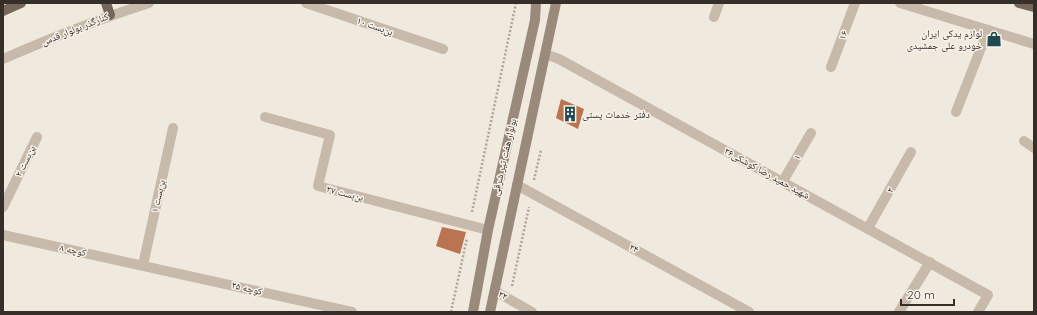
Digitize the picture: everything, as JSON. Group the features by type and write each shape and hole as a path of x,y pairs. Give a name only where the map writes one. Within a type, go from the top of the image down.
{"main road":[{"path":"3,11 21,3"},
{"path":"106,3 110,15"},
{"name":"بولوار هفت تیر شرقی","path":"473,312 488,230 535,20 536,3"},
{"path":"1019,3 1034,7"},
{"name":"بولوار هفت تیر شرقی","path":"490,312 556,4"}],"street":[{"name":"کنارگذر بولوار قدس","path":"3,59 110,15 149,3"},
{"name":"بن‌بست ۱۰","path":"306,3 443,49"},
{"path":"714,17 719,3"},
{"name":"۱۶","path":"831,67 855,3"},
{"path":"900,3 1034,44"},
{"path":"956,112 988,30"},
{"name":"شهید حمید رضا کوشکی۲۶","path":"546,54 555,56 988,295 978,312"},
{"name":"بن‌بست ۲۷","path":"265,117 330,135 318,186 488,230"},
{"name":"بن‌بست ۱","path":"142,265 174,128"},
{"name":"۱","path":"783,181 812,133"},
{"name":"بن‌بست ۲","path":"3,207 37,137"},
{"path":"1024,141 1034,148"},
{"name":"۲","path":"868,228 911,152"},
{"name":"۲۴","path":"517,185 749,312"},
{"name":"کوچه ۸","path":"3,235 142,265"},
{"path":"899,312 930,262"},
{"name":"کوچه ۲۵","path":"142,265 352,312"},
{"name":"۲۲","path":"495,291 532,312"}],"path":[{"path":"451,312 516,3"}],"building":[{"name":"دفتر خدمات پستی","path":"561,99 584,109 578,129 556,118"},
{"path":"442,227 466,232 460,254 436,246"}],"place":[{"name":"لوازم یدکی ایران خودرو علی جمشیدی","path":"994,39"},
{"name":"دفتر خدمات پستی","path":"570,114"}]}
